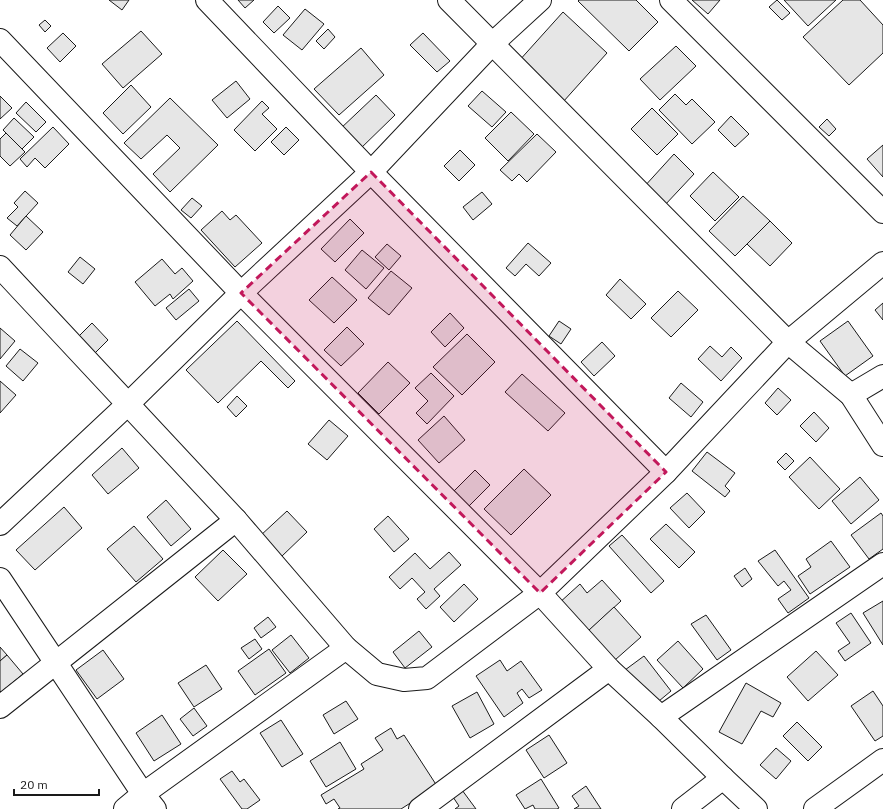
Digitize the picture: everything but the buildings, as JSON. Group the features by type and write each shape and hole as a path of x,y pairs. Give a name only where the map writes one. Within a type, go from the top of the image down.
{"street":[{"path":"207,0 371,172 666,472"},
{"path":"449,0 788,342 851,394 883,445"},
{"path":"2,517 128,404 241,293 371,172 492,44 540,0"},
{"path":"671,0 883,212"},
{"path":"0,40 241,293 540,593 609,669 756,809"},
{"path":"0,267 236,520 346,648 377,674 404,680 427,678 540,593 666,472 788,342 883,263"},
{"path":"851,394 883,376"},
{"path":"0,707 236,520"},
{"path":"661,717 883,564"},
{"path":"0,579 149,802"},
{"path":"125,809 149,802 346,648"},
{"path":"420,809 609,669"},
{"path":"815,809 883,760"},
{"path":"683,809 723,778"}],"highlighted area":[{"path":"371,172 666,472 540,593 241,293"}]}
